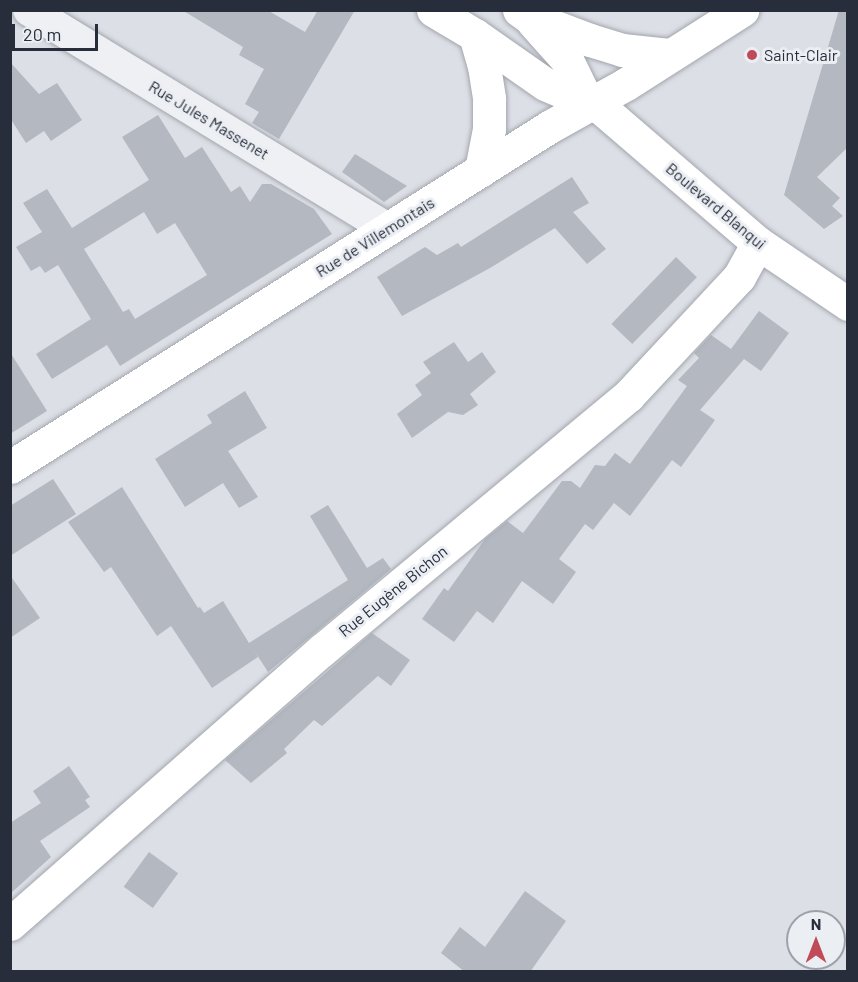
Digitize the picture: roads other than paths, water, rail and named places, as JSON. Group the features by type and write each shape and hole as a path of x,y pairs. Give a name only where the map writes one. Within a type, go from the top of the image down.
{"main road":[{"name":"Boulevard Blanqui","path":"433,10 475,35 545,84 589,105 601,108 758,243 848,304"},
{"name":"Rue de Villemontais","path":"10,467 481,170 742,10"},
{"path":"524,14 622,50 669,55"},
{"path":"524,14 567,60 589,105"},
{"path":"475,35 484,66 489,99 489,129 481,170"},
{"name":"Rue Eugène Bichon","path":"10,924 322,650 628,396 739,277 758,243"}],"street":[{"name":"Rue Jules Massenet","path":"30,10 388,229"}],"place":[{"name":"Saint-Clair","path":"752,55"}]}
